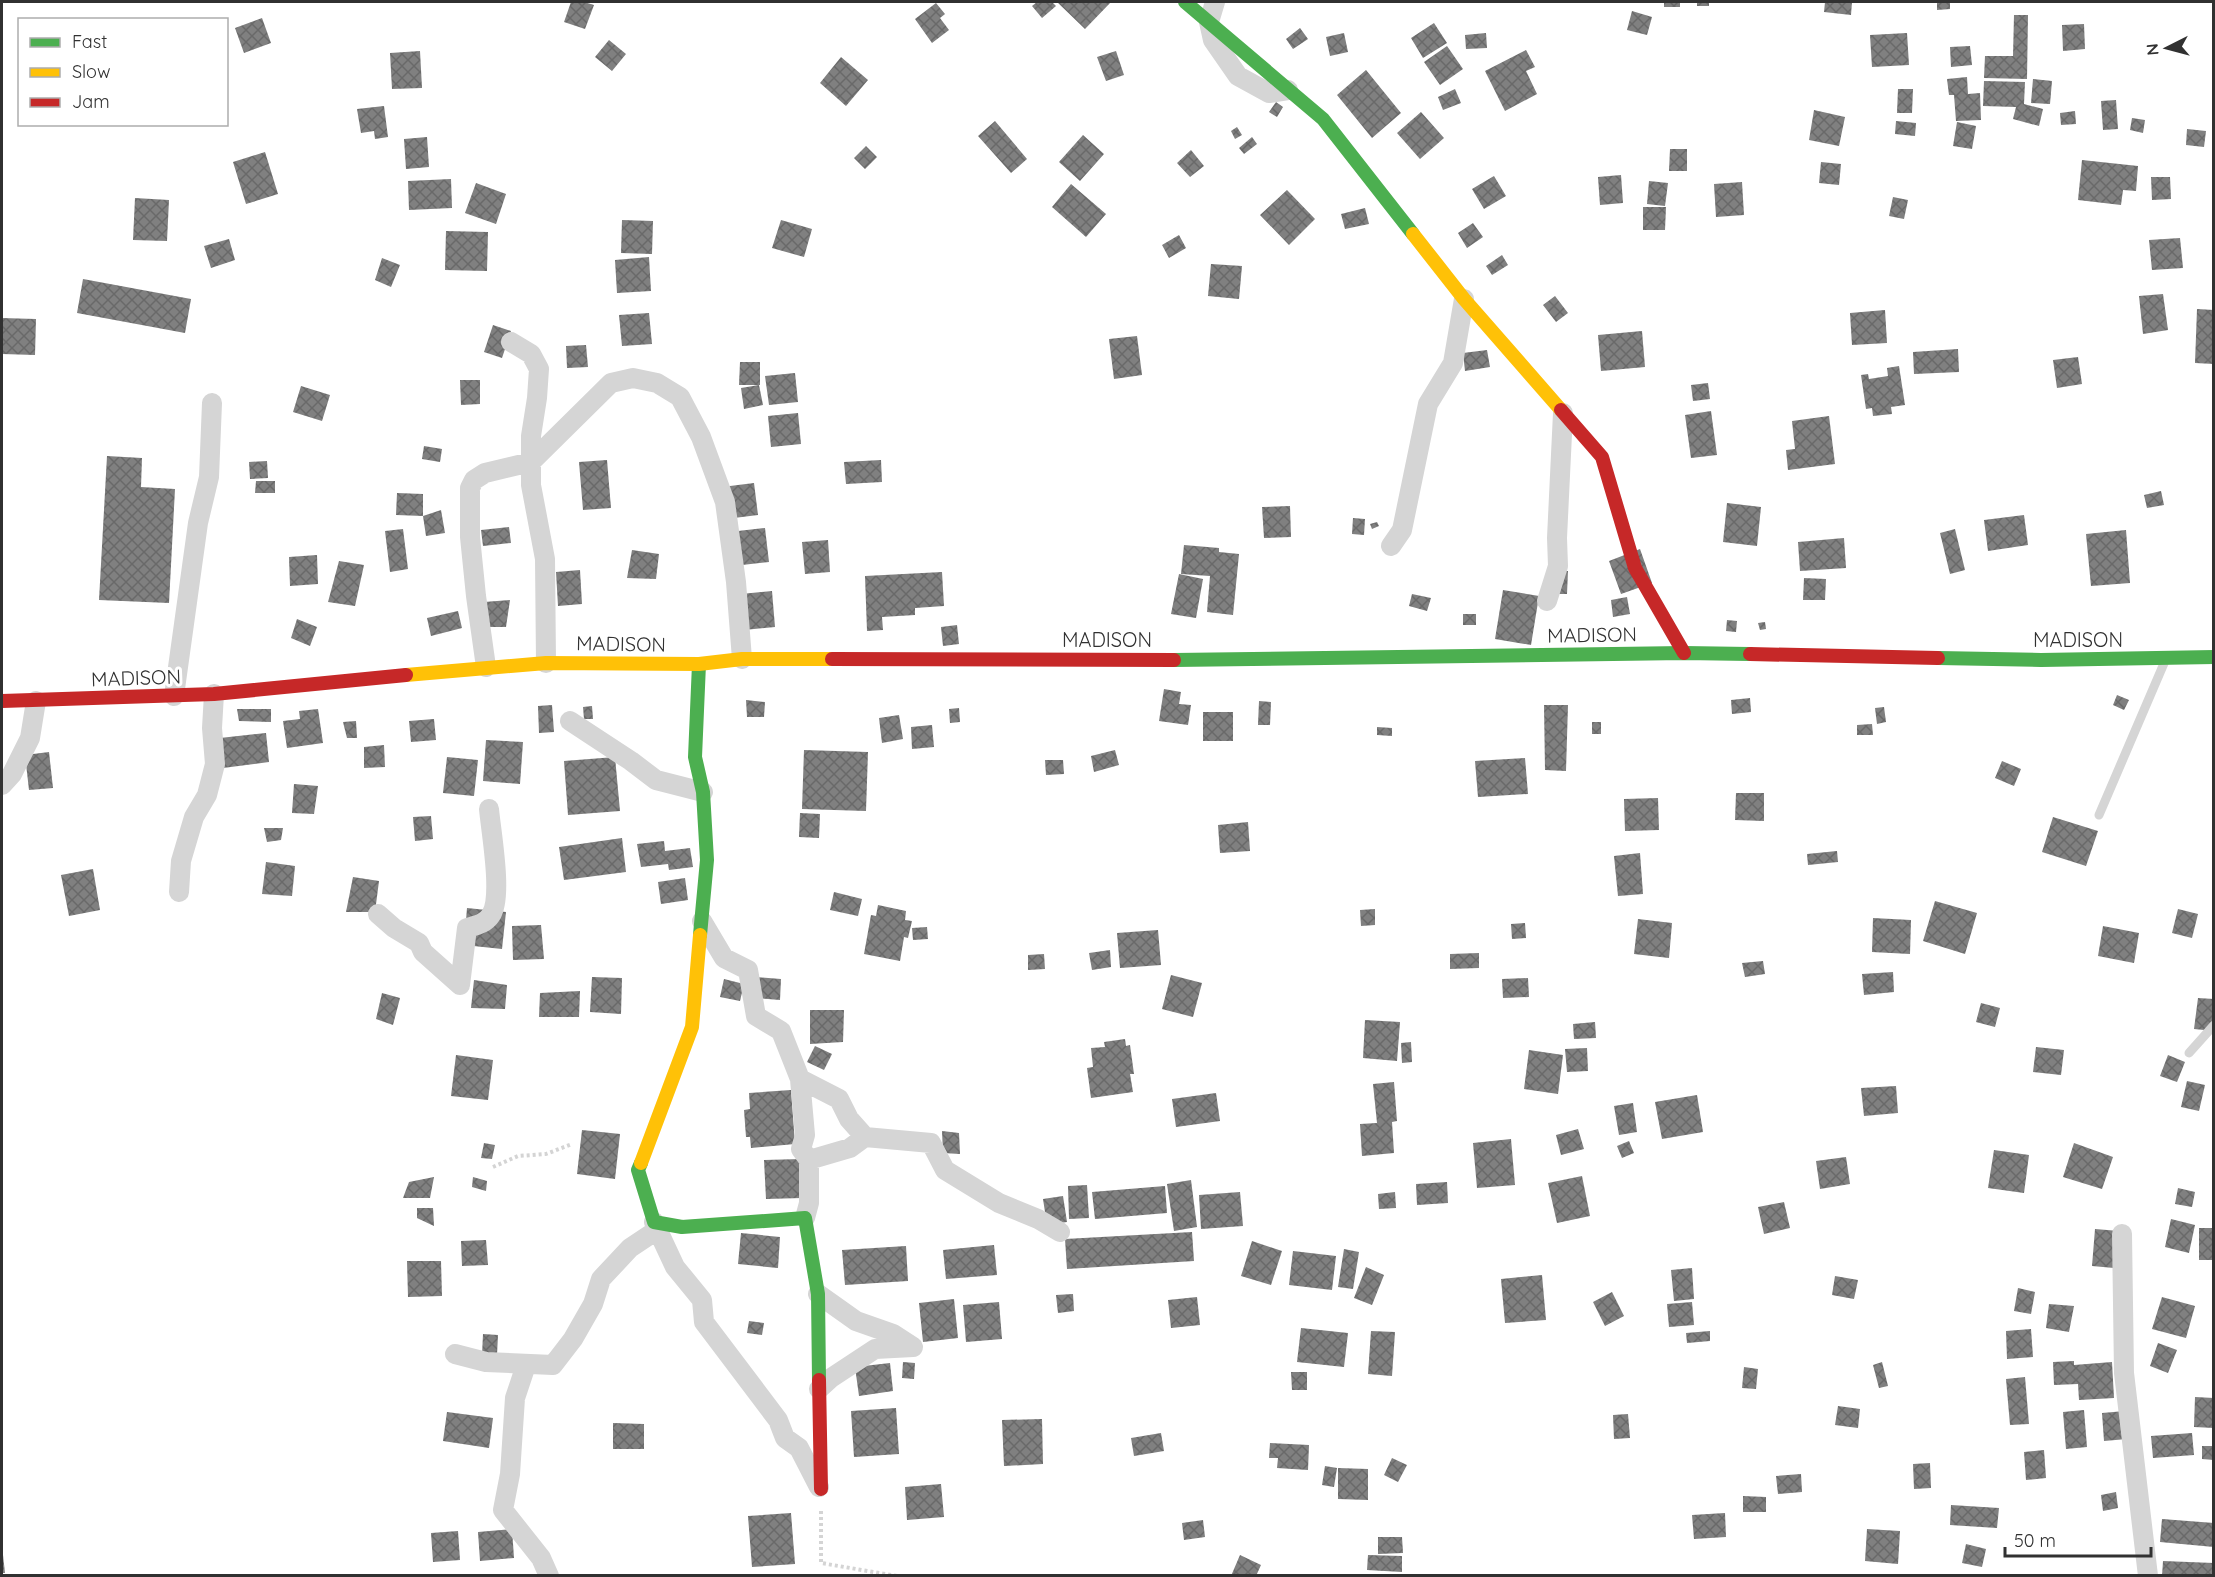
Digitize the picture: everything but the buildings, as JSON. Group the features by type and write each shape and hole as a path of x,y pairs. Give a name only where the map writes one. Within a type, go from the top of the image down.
{"street":[{"path":"1185,2 1209,22"},
{"path":"1215,2 1209,22 1212,39 1238,76 1269,93 1288,90 1323,119 1464,299 1602,457 1635,568 1684,654"},
{"path":"1391,546 1402,530 1428,404 1453,363 1464,299"},
{"path":"511,342 531,354 539,369 531,436 531,484 545,559 546,663"},
{"path":"486,667 473,578 469,529 470,488 474,480 485,473 531,462 611,383 633,378 657,383 680,397 701,436 725,502 736,582 742,659"},
{"path":"174,696 198,523 209,477 212,403"},
{"path":"1547,601 1558,566 1557,538 1563,413"},
{"name":"MADISON","path":"2,700 36,701 214,694 546,663 699,664 742,659 1140,660 1684,654 2041,660 2214,657"},
{"path":"699,664 695,757 703,792 707,861 692,1027 638,1170 655,1226 675,1267 702,1300 704,1322 778,1420 785,1438 799,1448 821,1489"},
{"path":"178,892 181,861 194,817 207,795 215,764 212,728 214,694"},
{"path":"2,785 12,774 30,738 36,701"},
{"path":"570,721 656,780 703,792"},
{"path":"378,914 394,928 419,943 423,952 460,985 467,928 483,924 492,914 496,892 489,809"},
{"path":"702,921 724,958 748,970 756,1016 781,1031 800,1079 805,1136 801,1149 809,1160 809,1203 805,1218 818,1294 821,1489"},
{"path":"800,1079 839,1099 849,1119 865,1137"},
{"path":"809,1160 850,1148 865,1137 931,1143 945,1170 999,1203 1038,1219 1060,1232"},
{"path":"454,1354 486,1362 553,1365 573,1339 593,1304 601,1280 630,1248 655,1226 682,1227 805,1218"},
{"path":"2122,1234 2124,1373 2148,1575"},
{"path":"818,1294 856,1321 893,1334 913,1347 875,1349 831,1378 819,1389"},
{"path":"526,1365 515,1398 510,1474 503,1510 541,1558 549,1575"}],"lane":[{"path":"2099,815 2166,658"},
{"path":"2189,1053 2214,1025"}],"path":[{"path":"493,1167 518,1156 546,1154 572,1144"},
{"path":"821,1489 821,1563 897,1575"}],"traffic: fast":[{"path":"1185,2 1323,119 1413,234"},
{"path":"1174,660 1750,654"},
{"path":"1938,658 2041,660 2214,657"},
{"path":"699,664 695,757 703,792 707,860 700,935"},
{"path":"641,1163 638,1170 654,1222 682,1227 805,1218 818,1294 819,1380"}],"traffic: slow":[{"path":"1413,234 1464,299 1561,410"},
{"path":"406,675 546,663 699,664 742,659 832,659"},
{"path":"641,1163 692,1027 700,935"}],"traffic: jam":[{"path":"1561,410 1602,457 1635,568 1684,653"},
{"path":"1750,654 1938,658"},
{"path":"832,659 1174,660"},
{"path":"2,701 214,694 406,675"},
{"path":"819,1380 821,1489"}]}
